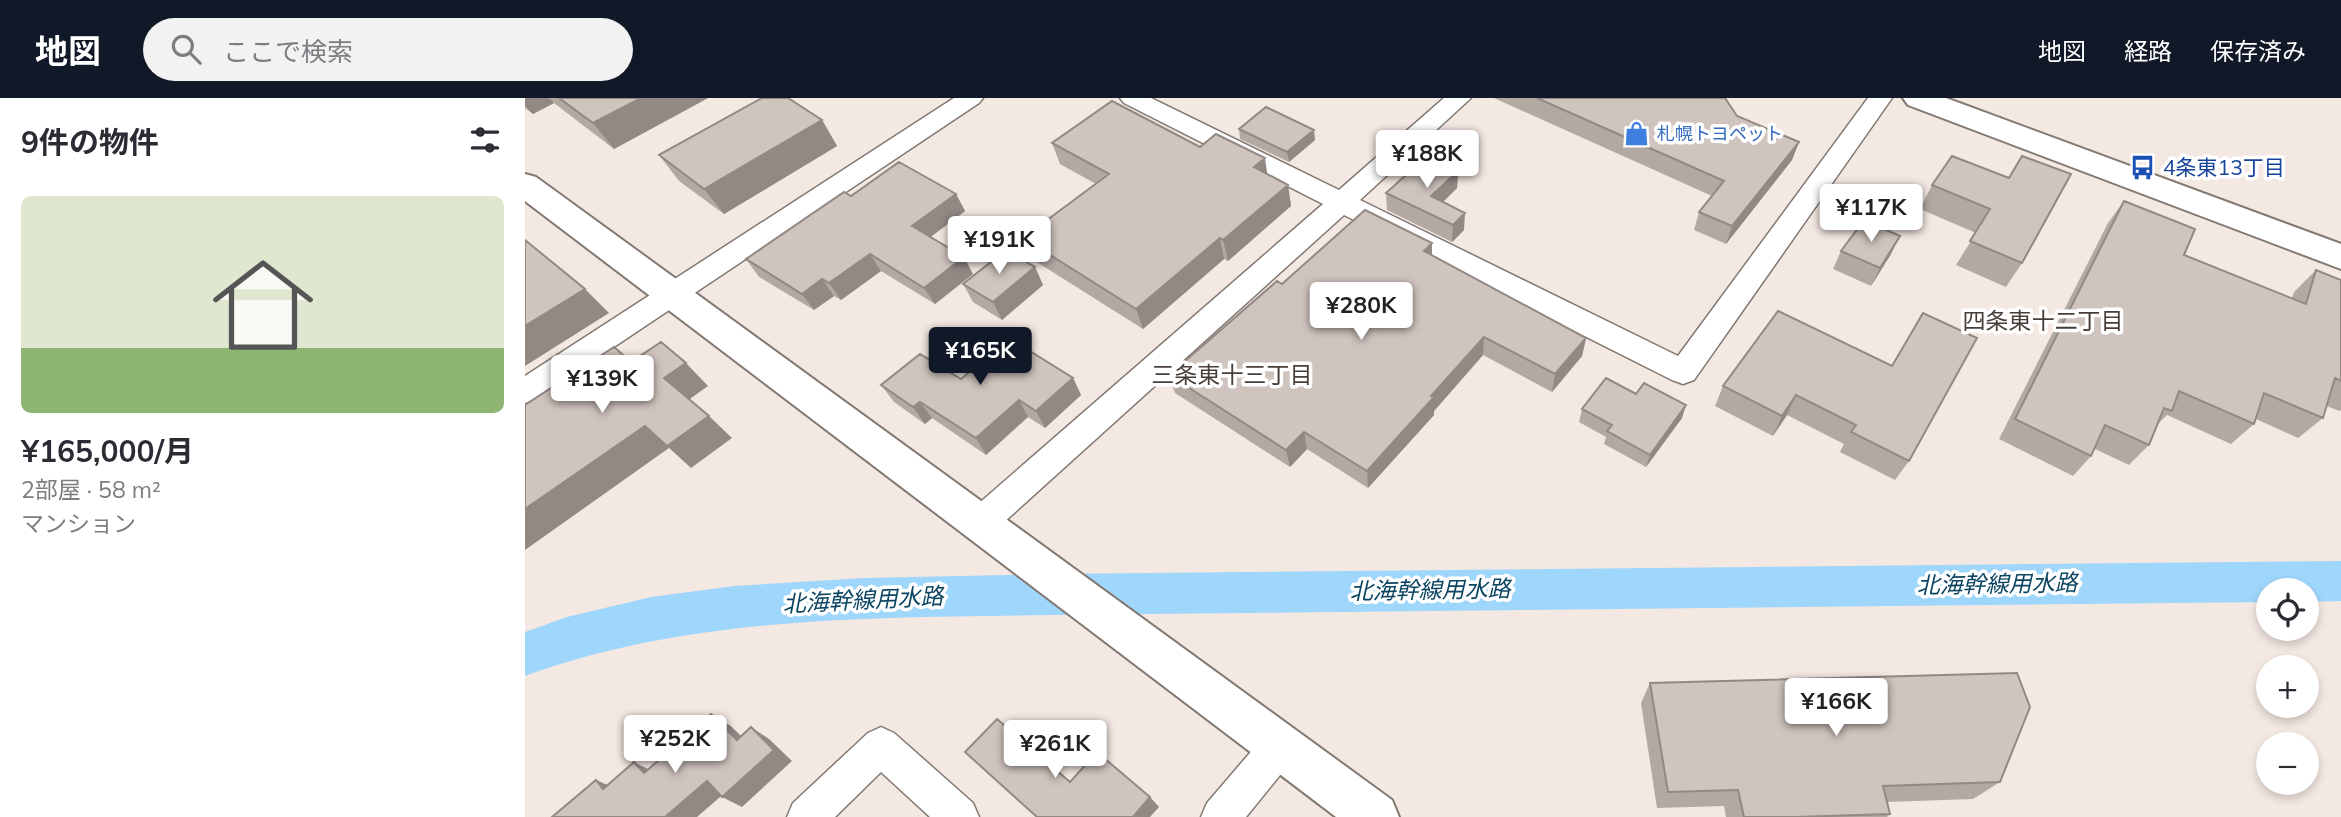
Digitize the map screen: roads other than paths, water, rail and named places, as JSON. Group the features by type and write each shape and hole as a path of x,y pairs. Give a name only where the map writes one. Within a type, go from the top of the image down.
{"street":[{"path":"525,391 971,98"},
{"path":"1132,98 1338,203 1683,372 1880,98"},
{"path":"981,522 1459,98"},
{"path":"1918,98 2341,257"},
{"path":"525,185 1375,817"},
{"path":"807,817 881,746 959,817"},
{"path":"1221,817 1280,746"}],"waterway":[{"name":"北海幹線用水路","path":"525,654 567,639 651,618 776,603 864,599 2341,581"}],"place":[{"name":"札幌トヨペット","path":"1637,134"},
{"name":"4条東13丁目","path":"2143,168"}],"district":[{"name":"四条東十二丁目","path":"2043,321"},
{"name":"三条東十三丁目","path":"1232,375"}]}
